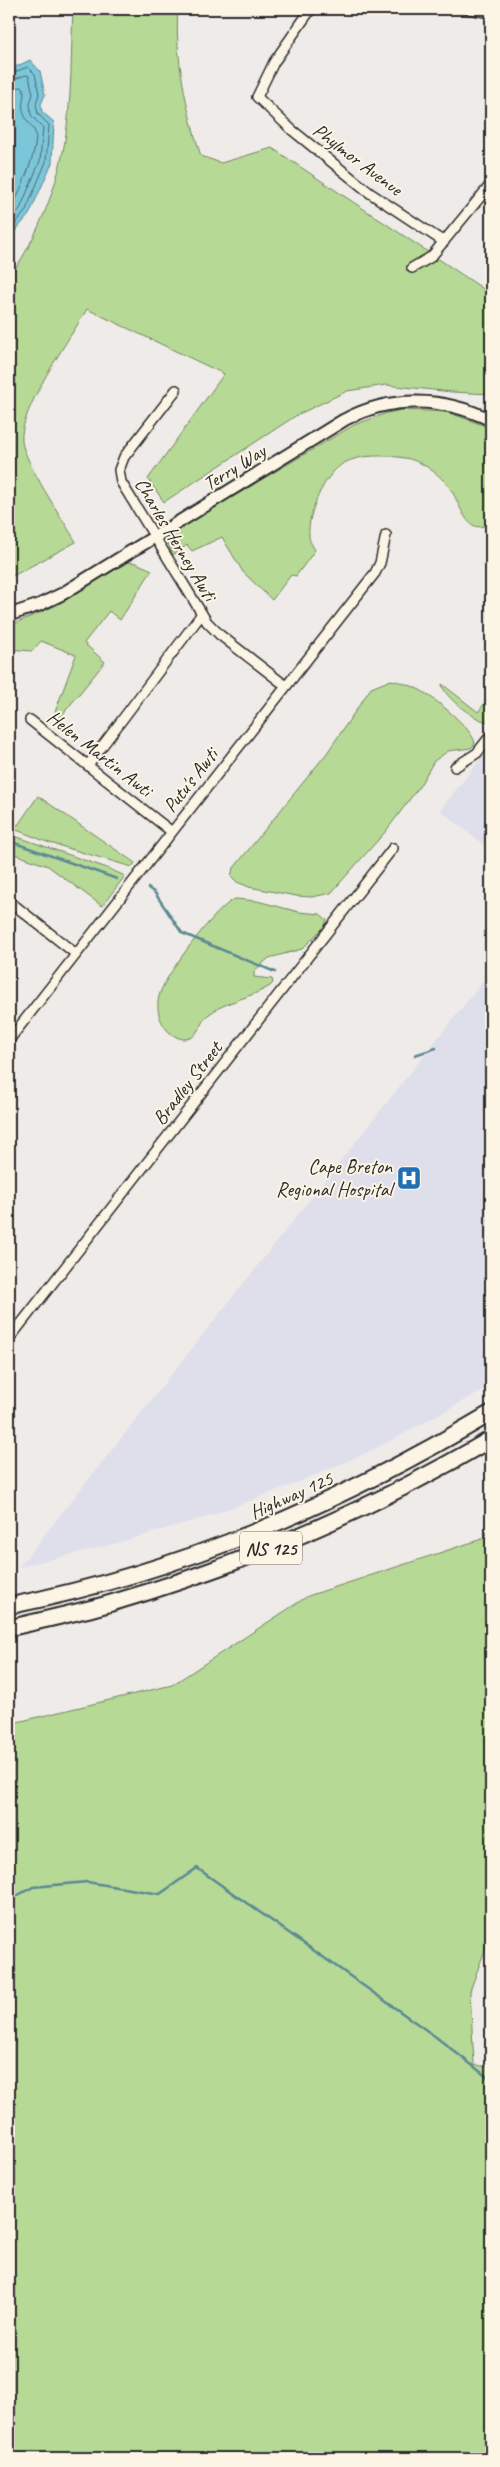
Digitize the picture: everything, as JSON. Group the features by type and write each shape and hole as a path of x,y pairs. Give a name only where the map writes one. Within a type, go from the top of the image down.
{"highway":[{"name":"Highway 125","path":"9,1605 38,1600 162,1566 258,1532 380,1475 491,1413"},
{"name":"Highway 125","path":"9,1629 107,1604 179,1582 299,1536 386,1496 491,1439"}],"street":[{"name":"Phylmor Avenue","path":"311,9 274,62 257,97 292,130 370,193 444,242"},
{"path":"468,9 491,13"},
{"path":"412,268 430,257 491,184"},
{"name":"Charles Herney Awti","path":"176,390 124,456 119,470 123,487 202,615 220,635 286,686"},
{"name":"Terry Way","path":"9,615 52,599 154,539 344,420 365,410 399,402 423,402 459,408 491,420"},
{"name":"Putu's Awti","path":"9,1040 374,573 380,563 386,535"},
{"path":"88,765 202,615"},
{"name":"Helen Martin Awti","path":"30,720 172,832"},
{"path":"455,767 477,753 491,735"},
{"name":"Bradley Street","path":"9,1339 393,848"},
{"path":"9,902 76,954"}],"shaded area":[{"path":"491,746 491,851 440,810"},
{"name":"Cape Breton Regional Hospital","path":"491,971 491,1386 375,1449 292,1485 206,1517 114,1544 19,1567"}],"green space":[{"path":"73,9 178,9 177,26 180,64 191,121 201,156 221,163 272,148 491,294 491,394 386,385 347,391 297,415 164,502 148,479 224,374 87,309 37,393 23,428 22,441 24,451 45,492 76,542 9,578 9,278 38,228 53,191 63,153 68,119"},
{"path":"402,410 447,412 491,428 491,523 480,527 470,523 444,481 419,462 398,457 366,457 344,463 337,468 324,485 314,506 309,527 310,542 315,550 296,576 291,575 272,600 243,572 222,537 192,551 187,545 173,555 167,542 170,534 354,425 387,413"},
{"path":"127,562 136,563 152,570 120,620 109,611 84,643 105,662 58,720 55,712 76,655 41,641 32,651 9,649 9,626 57,605"},
{"path":"391,680 420,690 434,700 461,722 468,730 475,744 471,748 448,751 434,761 419,787 386,831 331,893 312,897 296,896 249,887 237,882 231,876 233,869 327,753 371,688"},
{"path":"442,684 478,712 491,695 491,722 478,719 454,702"},
{"path":"38,796 135,863 132,867 47,842 9,827 9,821 18,825"},
{"path":"9,834 125,876 102,906 48,866 9,852"},
{"path":"235,899 257,901 299,912 320,914 327,920 324,927 302,949 269,958 254,971 254,977 272,979 273,983 270,986 215,1010 206,1017 193,1037 187,1039 179,1038 169,1032 160,1019 158,1004 160,993 172,971 193,941 227,904"},
{"path":"491,1536 491,1933 470,1991 474,2065 491,2067 491,2458 9,2458 9,1724 172,1685 308,1596"}],"water":[{"path":"30,60 40,71 45,95 41,104 42,112 54,122 52,163 29,215 9,238 9,70"}],"waterway":[{"path":"9,841 117,879"},
{"path":"148,888 155,893 182,933 275,972"},
{"path":"415,1055 436,1048"},
{"path":"9,1900 33,1887 87,1882 160,1894 197,1868 436,2037 491,2080"}],"place":[{"name":"Cape Breton Regional Hospital","path":"409,1178"}]}
